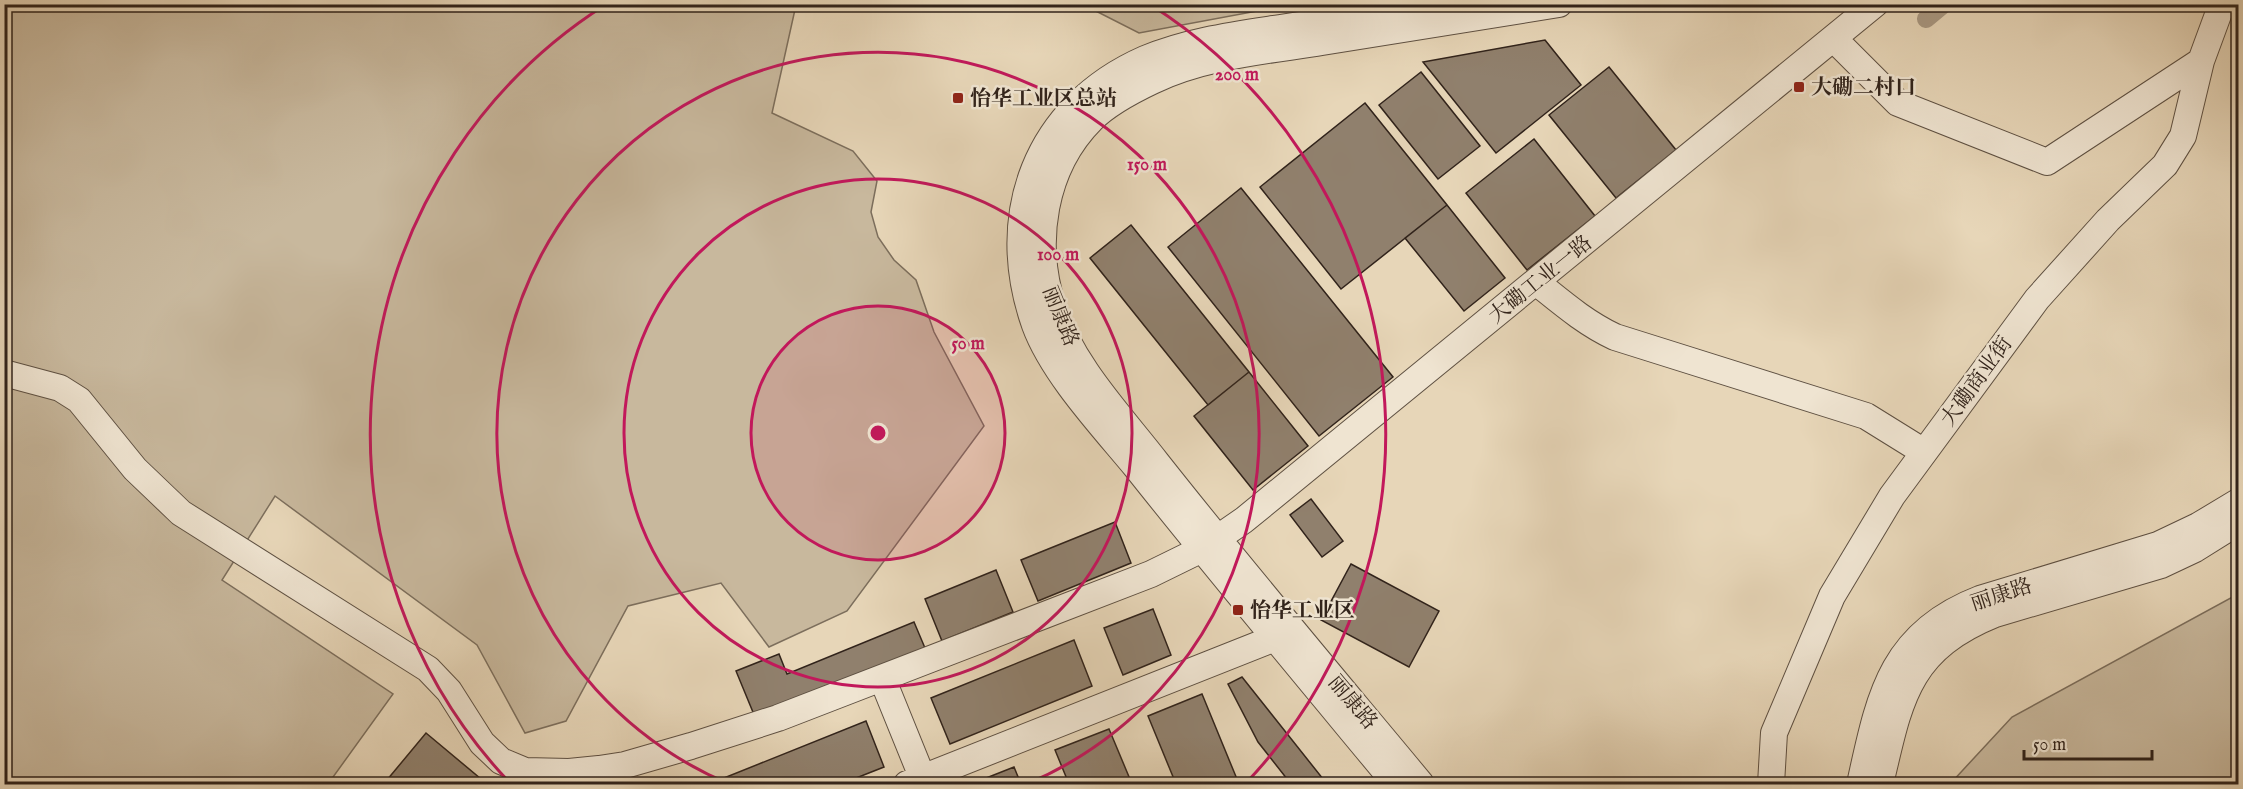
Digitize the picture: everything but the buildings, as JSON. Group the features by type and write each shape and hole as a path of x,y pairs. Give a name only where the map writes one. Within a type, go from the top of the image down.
{"street":[{"name":"丽康路","path":"1421,784 1076,392 1053,359 1036,327 1025,288 1020,237 1026,194 1040,154 1062,120 1083,99 1118,73 1160,53 1213,39 1435,4"},
{"name":"丽康路","path":"1396,784 1275,638 1074,351 1054,310 1044,266 1044,220 1055,176 1077,136 1100,112 1122,97 1167,74 1206,62 1559,4"},
{"name":"大磡工业一路","path":"4,373 49,384 71,394 94,416 142,477 181,513 428,669 449,691 482,743 501,761 525,771 569,772 625,765 778,718 1151,574 1210,544 1536,282 1875,4"},
{"name":"大磡商业街","path":"1771,784 1774,733 1832,596 1892,496 2037,299 2108,220 2165,165 2183,136 2201,61 2222,4"},
{"path":"1834,39 1898,103 2047,162 2201,61"},
{"path":"1536,282 1595,328 1614,337 1866,416 1924,452"},
{"name":"丽康路","path":"1860,784 1875,718 1887,682 1905,654 1934,624 1957,609 1980,599 2158,545 2198,526 2238,502"},
{"name":"丽康路","path":"1880,784 1903,697 1920,665 1947,640 1978,621 2003,611 2161,565 2195,549 2238,522"},
{"path":"882,678 918,782 1275,638"}],"shaded area":[{"path":"5,5 796,5 772,113 853,151 877,181 871,212 878,237 894,260 916,280 934,332 984,426 847,611 769,647 721,583 628,606 566,721 525,733 477,645 275,496 222,580 393,694 328,784 5,784"},
{"path":"1084,5 1290,5 1139,33"},
{"path":"2238,594 2238,784 1950,784 2012,717"}],"waterway":[{"path":"1926,19 1944,4"}],"place":[{"name":"大磡二村口","path":"1799,87"},
{"name":"怡华工业区总站","path":"958,98"},
{"name":"怡华工业区","path":"1238,610"}]}
